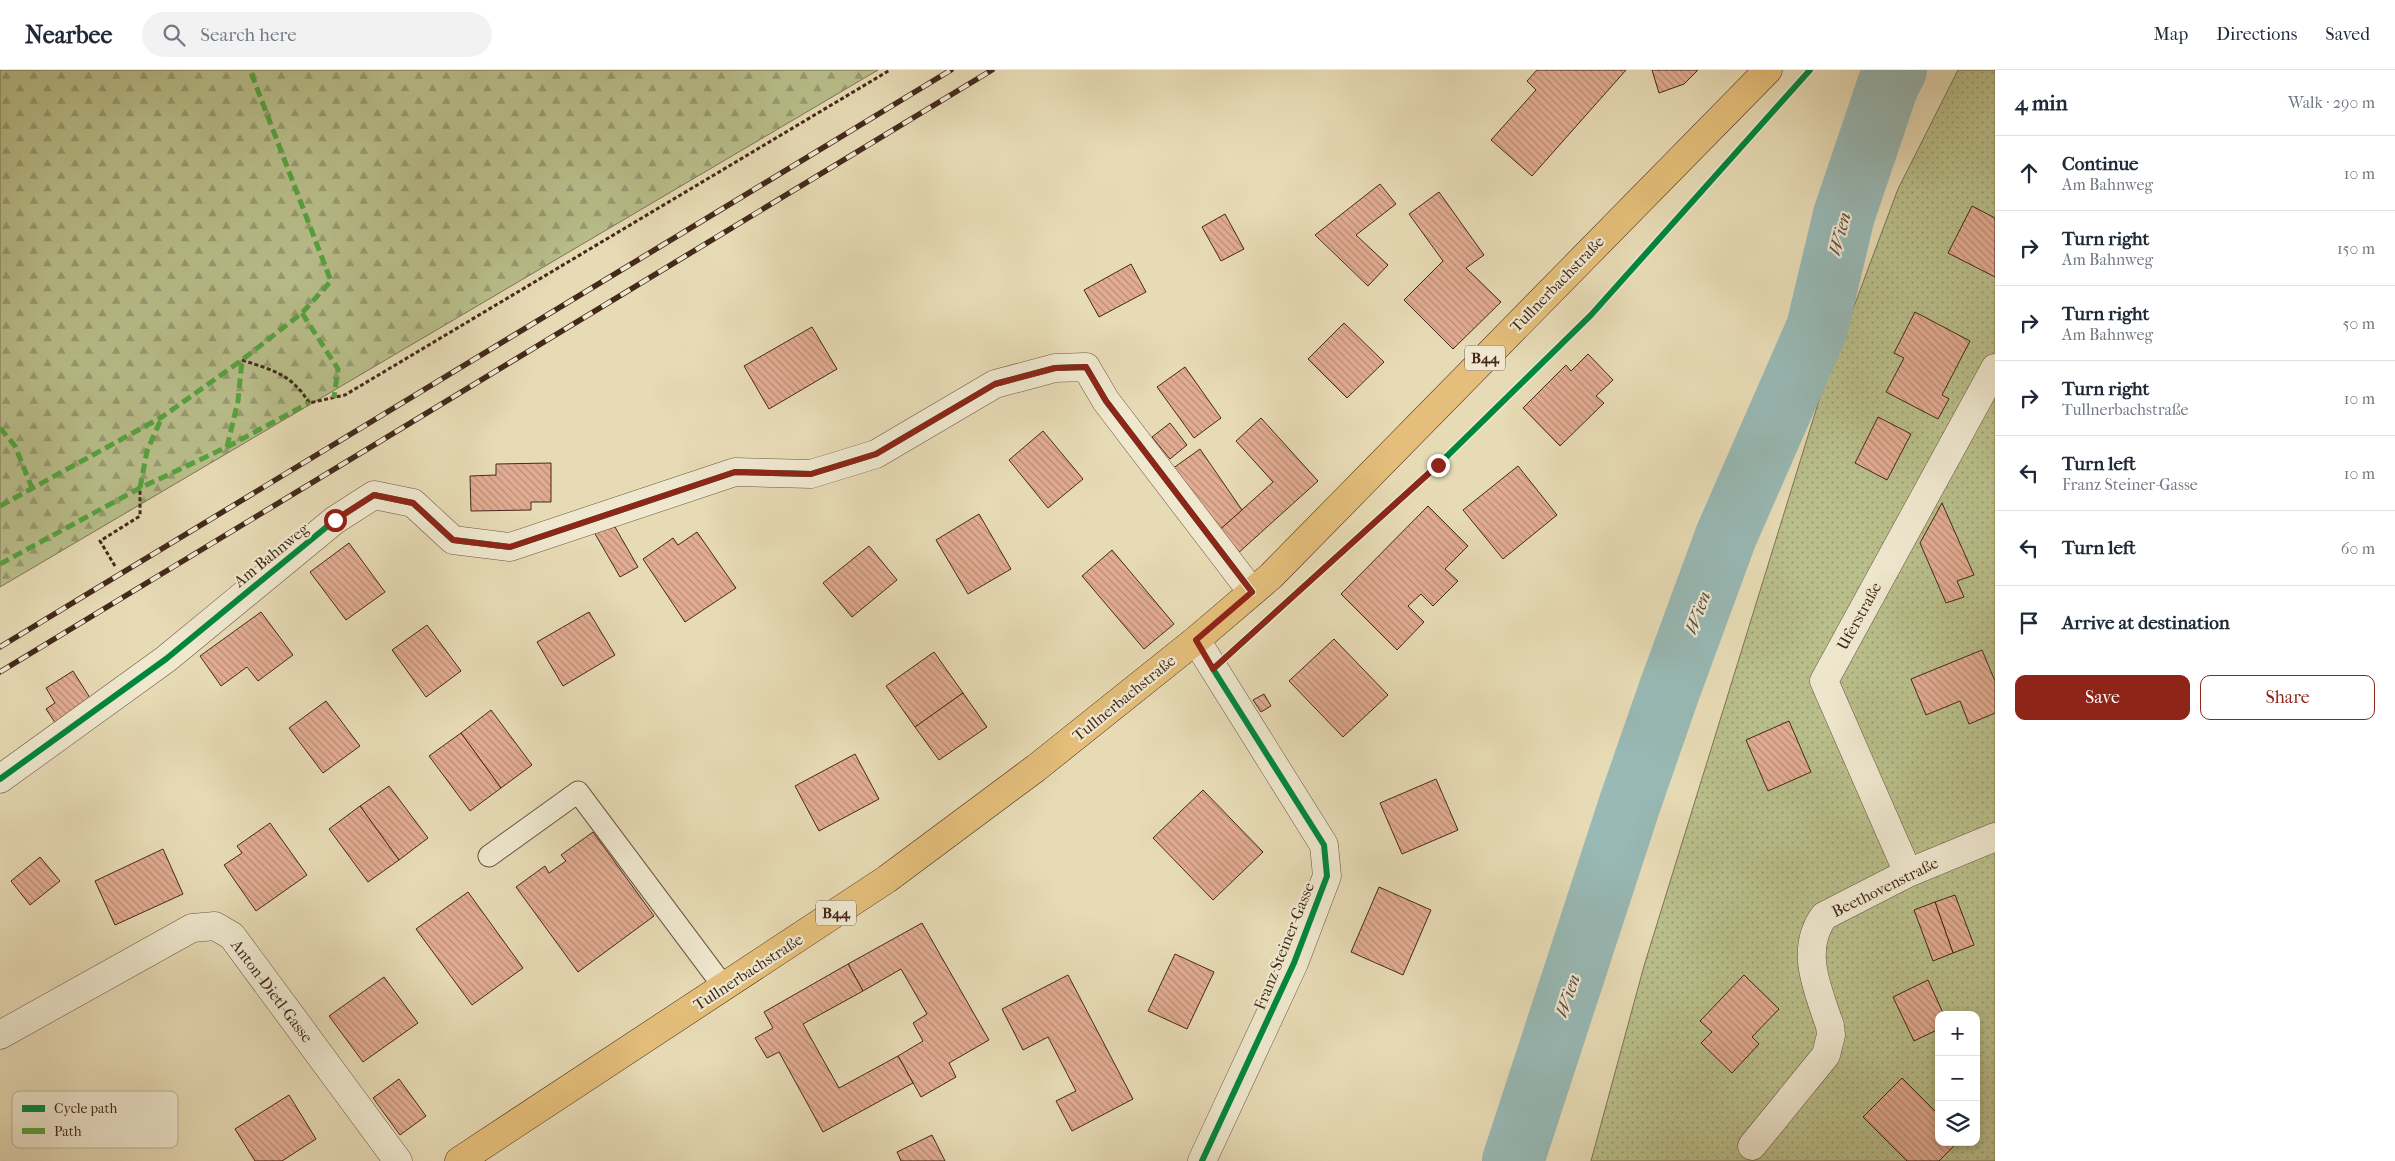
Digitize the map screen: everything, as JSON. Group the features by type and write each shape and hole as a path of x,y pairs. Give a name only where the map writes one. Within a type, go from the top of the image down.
{"main road":[{"name":"Tullnerbachstraße","path":"459,1161 887,879 994,801 1196,640 1271,576 1768,70"}],"street":[{"name":"Am Bahnweg","path":"0,779 166,659 335,520 374,495 413,503 453,540 510,547 735,472 811,474 876,454 995,384 1055,368 1086,367 1106,401 1252,592"},
{"name":"Uferstraße","path":"1908,873 1824,681 1995,368"},
{"name":"Franz Steiner-Gasse","path":"1196,640 1324,845 1327,876 1294,963 1202,1161"},
{"name":"Beethovenstraße","path":"1752,1146 1826,1055 1829,1046 1830,1026 1812,968 1812,939 1824,916 1908,873 1995,837"},
{"name":"Anton-Dietl-Gasse","path":"0,1035 192,928 216,926 232,936 398,1161"}],"lane":[{"path":"490,856 578,792 724,987"}],"path":[{"path":"242,360 282,373 301,390 309,403 344,395 890,70"},
{"path":"115,566 100,541 140,516 140,488"}],"green space":[{"path":"0,70 878,70 0,587"},
{"path":"1958,70 1995,70 1995,1161 1591,1161 1644,966 1820,397 1898,189"}],"building":[{"path":"1537,70 1626,70 1532,176 1491,140 1536,90 1527,81"},
{"path":"1652,70 1698,70 1684,84 1659,93"},
{"path":"1380,184 1396,204 1356,235 1388,265 1368,286 1315,235"},
{"path":"1439,192 1484,255 1466,268 1501,302 1453,349 1404,300 1443,261 1409,214"},
{"path":"1972,206 1995,218 1995,277 1948,253"},
{"path":"1225,214 1244,249 1221,261 1202,227"},
{"path":"1131,264 1146,292 1099,317 1084,290"},
{"path":"1915,312 1970,341 1942,395 1949,399 1938,419 1886,392 1904,358 1894,353"},
{"path":"1344,323 1384,362 1347,398 1308,359"},
{"path":"812,327 837,369 769,409 744,366"},
{"path":"1588,354 1613,380 1596,396 1604,403 1560,446 1523,408 1566,365 1571,371"},
{"path":"1185,367 1221,418 1194,438 1157,387"},
{"path":"1878,417 1911,434 1887,480 1855,463"},
{"path":"1261,418 1318,481 1236,555 1216,533 1273,482 1236,441"},
{"path":"1170,423 1187,445 1170,459 1152,437"},
{"path":"1043,431 1083,479 1048,508 1009,460"},
{"path":"1200,449 1242,510 1216,533 1172,469"},
{"path":"551,463 551,502 531,502 531,510 471,511 470,476 496,475 496,464"},
{"path":"1518,466 1557,515 1503,559 1463,510"},
{"path":"1942,503 1974,575 1957,581 1964,597 1946,603 1920,543"},
{"path":"1428,506 1468,546 1445,569 1458,581 1433,606 1421,594 1408,606 1424,622 1397,650 1341,594"},
{"path":"979,514 1011,569 968,594 936,540"},
{"path":"615,527 638,567 620,577 594,532"},
{"path":"697,532 736,588 685,622 643,559 673,538 678,545"},
{"path":"349,543 385,592 346,620 310,572"},
{"path":"869,546 897,580 852,617 823,583"},
{"path":"1112,550 1174,624 1144,649 1082,576"},
{"path":"261,612 293,655 258,681 247,667 221,686 200,656"},
{"path":"589,612 615,655 563,686 537,642"},
{"path":"427,625 461,671 426,697 392,650"},
{"path":"1334,639 1388,695 1343,737 1289,681"},
{"path":"1982,650 1995,681 1995,713 1969,724 1960,701 1926,715 1911,679"},
{"path":"934,652 963,693 915,727 886,686"},
{"path":"73,671 92,701 56,724 46,709 55,703 46,688"},
{"path":"963,693 987,727 939,760 915,727"},
{"path":"1264,694 1271,706 1261,712 1253,700"},
{"path":"326,701 360,746 323,773 289,728"},
{"path":"491,710 532,765 501,788 461,733"},
{"path":"1789,721 1811,772 1768,791 1746,740"},
{"path":"461,733 501,788 470,811 429,756"},
{"path":"855,754 879,799 819,831 795,786"},
{"path":"1436,779 1458,830 1402,854 1380,803"},
{"path":"389,786 428,838 399,860 360,806"},
{"path":"1203,790 1263,852 1213,900 1153,838"},
{"path":"360,806 399,860 368,882 329,829"},
{"path":"270,823 307,875 256,911 224,865 242,853 237,846"},
{"path":"593,832 654,916 578,972 516,887 545,866 549,873 566,861 561,855"},
{"path":"163,849 183,894 115,925 95,881"},
{"path":"40,857 60,881 30,905 11,881"},
{"path":"1379,887 1431,910 1403,975 1351,952"},
{"path":"468,892 523,968 472,1005 416,929"},
{"path":"1955,895 1974,945 1953,953 1935,902"},
{"path":"1935,902 1953,953 1933,961 1914,910"},
{"path":"922,923 989,1040 949,1063 956,1077 921,1097 898,1056 923,1041 913,1023 927,1014 901,969 863,991 848,964"},
{"path":"1175,954 1214,972 1187,1029 1148,1011"},
{"path":"848,964 863,991 803,1024 839,1088 898,1056 913,1083 823,1132 779,1052 767,1058 755,1038 773,1028 764,1012"},
{"path":"1068,975 1133,1099 1072,1131 1056,1101 1076,1091 1048,1037 1023,1050 1002,1009"},
{"path":"1744,975 1779,1009 1752,1037 1759,1044 1732,1073 1701,1043 1712,1032 1700,1021"},
{"path":"384,977 418,1023 363,1062 329,1016"},
{"path":"1928,980 1942,1011 1935,1011 1935,1031 1914,1041 1893,997"},
{"path":"1902,1078 1935,1111 1935,1146 1954,1146 1939,1161 1907,1161 1863,1117"},
{"path":"399,1079 426,1116 400,1135 373,1098"},
{"path":"289,1095 316,1139 282,1161 255,1161 235,1129"},
{"path":"932,1135 945,1161 901,1161 897,1152"}],"waterway":[{"name":"Wien","path":"1513,1161 1630,803 1669,691 1726,536 1817,328 1844,215 1888,85 1896,70"}],"railway":[{"path":"0,647 951,70"},
{"path":"0,672 992,70"}],"marked path":[{"path":"0,506 162,417 242,360 302,313 331,281 250,70"},
{"path":"302,313 338,369 334,398"},
{"path":"227,447 238,401 242,360"},
{"path":"0,564 140,488 227,447 309,403"},
{"path":"140,488 147,451 162,417"},
{"path":"0,428 15,446 32,488"}],"cycle path":[{"path":"1202,1161 1294,963 1327,876 1324,845 1213,669 1438,465 1591,315 1810,70"},
{"path":"0,779 166,659 335,520 374,495 413,503 453,540 510,547 735,472 811,474 876,454 995,384 1055,368 1086,367 1106,401 1252,592"}],"route":[{"path":"335,520 374,495 413,503 453,540 510,547 735,472 811,474 876,454 995,384 1055,368 1086,367 1106,401 1252,592 1196,640 1213,669 1438,465"}]}
